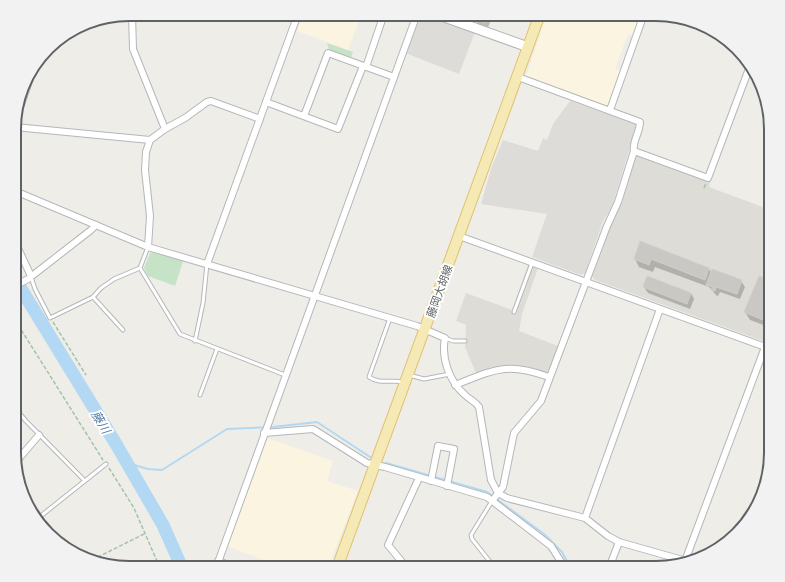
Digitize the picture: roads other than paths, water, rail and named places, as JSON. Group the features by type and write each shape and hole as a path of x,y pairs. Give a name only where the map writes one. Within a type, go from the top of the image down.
{"main road":[{"name":"藤岡大胡線","path":"340,561 376,466 537,21"}],"street":[{"path":"132,21 133,49 165,129"},
{"path":"207,264 295,21"},
{"path":"266,102 338,130 381,21"},
{"path":"218,561 414,21"},
{"path":"456,21 528,47"},
{"path":"610,110 642,21"},
{"path":"304,116 328,53 394,77"},
{"path":"634,151 708,178 748,72"},
{"path":"495,497 503,488 514,433 541,401 607,226 618,202 634,151 633,146 640,122 518,77"},
{"path":"148,247 150,216 145,170 146,152 150,140 207,102 211,101 260,119"},
{"path":"21,128 150,140"},
{"path":"21,194 148,247 426,328 445,338 445,361 455,385 466,397 475,401 479,408 495,497 551,546 561,561"},
{"path":"21,283 29,278 96,225"},
{"path":"459,236 764,347"},
{"path":"21,257 29,278"},
{"path":"585,518 660,309"},
{"path":"688,556 764,358"},
{"path":"455,385 500,369 527,370 549,377"},
{"path":"266,429 313,429 367,463 419,478 432,478 482,495 507,498 585,518 608,536 619,542 677,558"},
{"path":"21,456 40,435"},
{"path":"432,478 438,446 454,449 449,483"},
{"path":"401,561 388,545 419,478"},
{"path":"612,561 619,542"}],"lane":[{"path":"29,278 50,318 93,297 101,288 114,279 140,268 148,247"},
{"path":"514,312 532,262"},
{"path":"196,341 203,303 207,264"},
{"path":"140,268 180,334 285,375"},
{"path":"93,297 123,330"},
{"path":"390,318 369,377 383,382 407,379 424,379 450,374"},
{"path":"445,338 453,341 465,342"},
{"path":"200,394 217,349"},
{"path":"21,415 84,480"},
{"path":"41,516 106,464"},
{"path":"489,561 472,539 471,535 495,497"}],"waterway":[{"name":"藤川","path":"21,289 116,444 163,525 179,561"},
{"path":"124,458 134,465 148,469 162,470 227,429 273,427 317,422 370,457"},
{"path":"386,463 487,492 544,534 562,552 567,561"}]}
